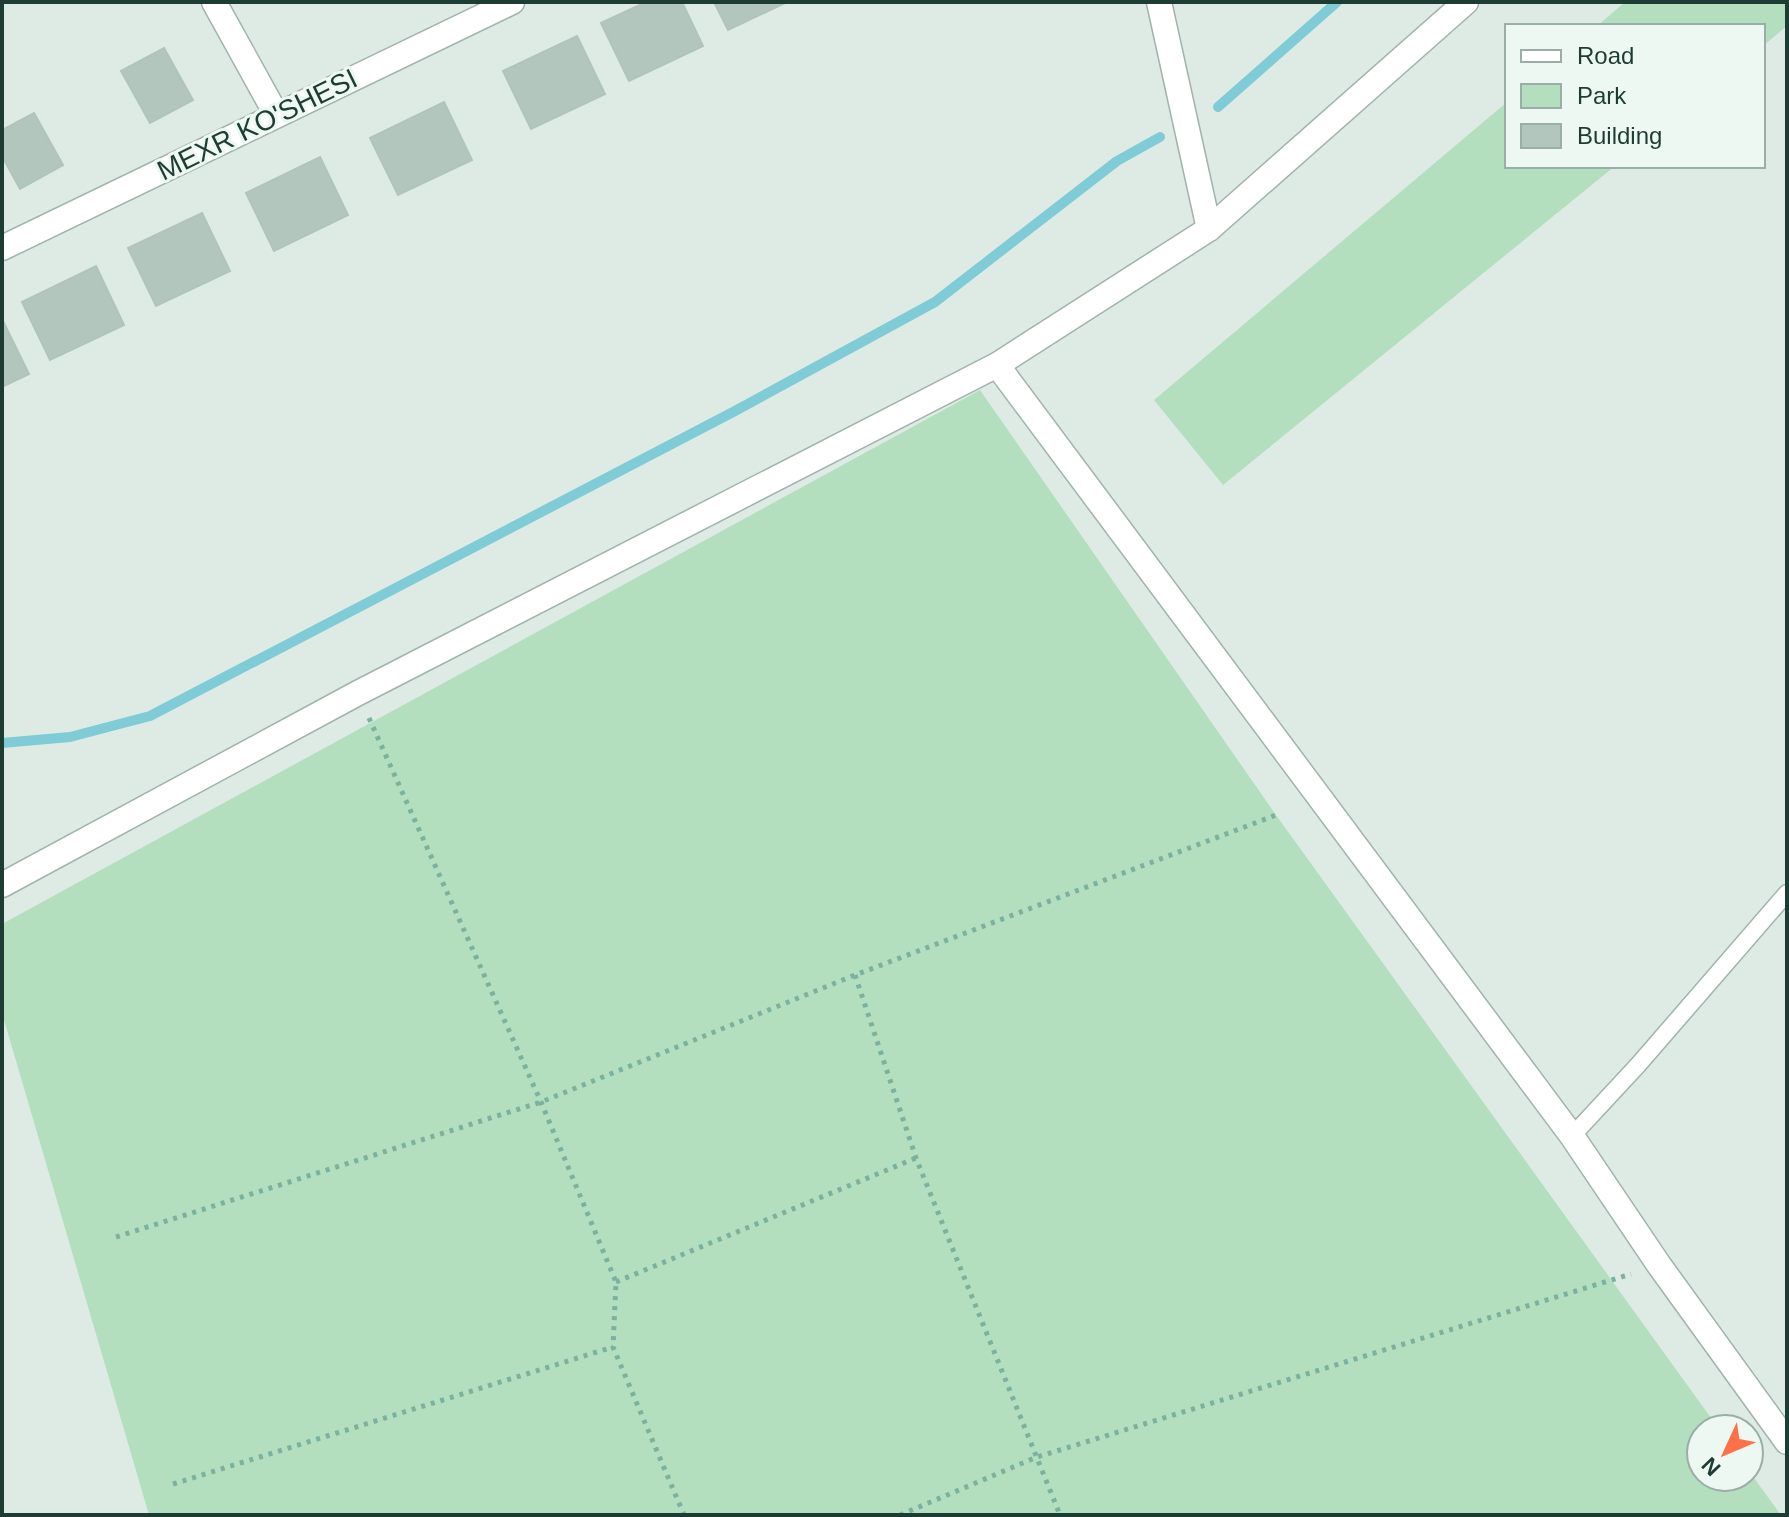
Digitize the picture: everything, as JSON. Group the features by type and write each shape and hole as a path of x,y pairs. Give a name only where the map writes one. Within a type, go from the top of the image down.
{"street":[{"path":"214,2 276,114"},
{"name":"MEXR KO'SHESI","path":"2,248 512,2"},
{"path":"1159,2 1209,229"},
{"path":"2,885 358,693 997,365 1209,229 1466,2"},
{"path":"997,365 1572,1136 1659,1265 1787,1442"}],"lane":[{"path":"1572,1136 1787,893"}],"path":[{"path":"358,693 541,1102 616,1282 613,1347 684,1515"},
{"path":"116,1237 541,1102 855,975 1276,815"},
{"path":"855,975 916,1158 1060,1515"},
{"path":"616,1282 916,1158"},
{"path":"900,1515 1037,1457 1659,1265"},
{"path":"173,1484 613,1347"}],"green space":[{"path":"1625,2 1787,2 1787,26 1765,44 1765,24 1599,24"},
{"path":"1505,104 1505,168 1613,168 1223,485 1154,400"},
{"path":"980,390 1276,815 1707,1413 1685,1413 1685,1493 1765,1493 1781,1515 149,1515 2,1013 2,924"}],"building":[{"path":"646,2 682,2 703,46 629,81 601,23"},
{"path":"714,2 787,2 728,30"},
{"path":"577,36 605,94 531,129 503,71"},
{"path":"164,48 193,100 150,123 121,71"},
{"path":"444,102 472,160 398,195 370,138"},
{"path":"34,113 63,165 20,189 2,156 2,130"},
{"path":"320,157 348,215 274,251 246,193"},
{"path":"202,213 230,271 156,306 128,248"},
{"path":"96,266 124,325 50,360 22,302"},
{"path":"2,319 29,374 2,387"}],"waterway":[{"path":"1218,107 1337,2"},
{"path":"2,743 70,737 150,716 735,411 935,302 1117,161 1160,137"}]}
